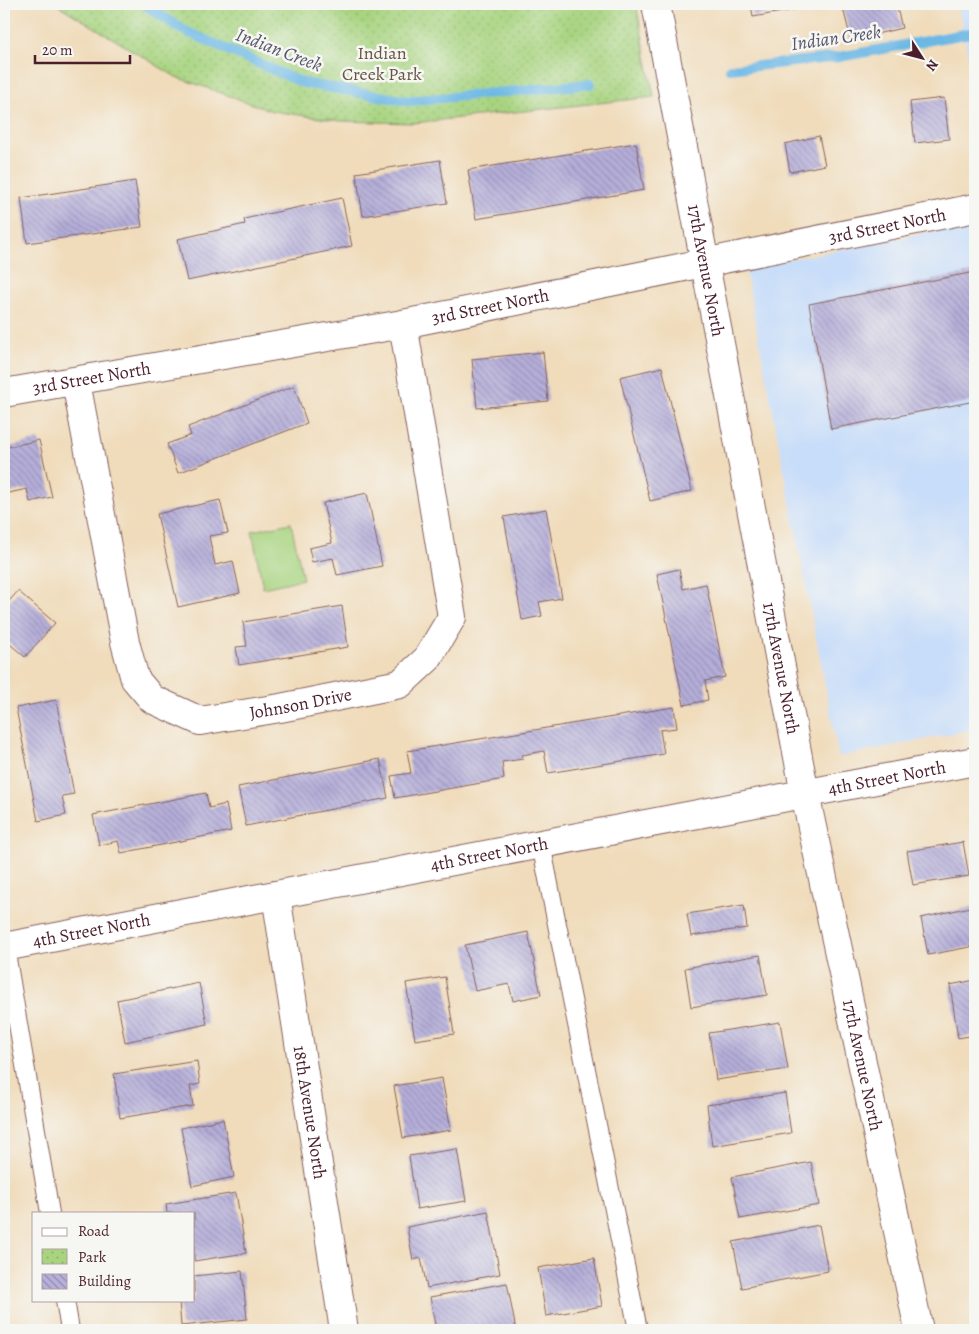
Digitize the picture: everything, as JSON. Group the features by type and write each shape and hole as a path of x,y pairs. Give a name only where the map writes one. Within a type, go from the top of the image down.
{"street":[{"name":"17th Avenue North","path":"656,4 706,261 805,794 919,1330"},
{"name":"3rd Street North","path":"4,393 403,324 706,261 975,208"},
{"name":"Johnson Drive","path":"76,382 125,642 135,679 152,699 200,720 280,708 400,684 427,659 452,618 403,324"},
{"name":"4th Street North","path":"4,947 975,761"},
{"name":"18th Avenue North","path":"276,895 344,1330"}],"lane":[{"path":"541,844 638,1330"},
{"path":"4,947 50,1212"},
{"path":"65,1302 70,1330"}],"shaded area":[{"path":"958,4 975,4 975,93"},
{"path":"975,223 975,729 839,757 745,268"}],"green space":[{"name":"Indian Creek Park","path":"56,4 636,4 654,97 413,123 341,121 272,111 176,77"},
{"path":"291,523 303,579 263,588 252,531"}],"building":[{"path":"751,4 822,4 822,5 753,17"},
{"path":"842,4 896,4 902,28 851,40"},
{"path":"944,98 949,139 915,143 910,102"},
{"path":"819,136 825,165 790,172 785,144"},
{"path":"636,143 644,190 476,219 468,170"},
{"path":"440,160 447,203 363,216 356,173"},
{"path":"135,181 142,227 27,243 21,198"},
{"path":"342,198 352,246 187,281 178,239 245,224 244,219"},
{"path":"975,272 975,401 831,429 809,304"},
{"path":"543,352 548,401 477,408 472,359"},
{"path":"662,367 692,491 650,501 620,377"},
{"path":"294,386 307,423 178,473 167,444 191,435 188,427"},
{"path":"39,440 52,497 30,502 27,489 4,494 4,448"},
{"path":"367,493 382,566 337,575 333,558 312,562 309,548 332,543 323,503"},
{"path":"220,500 228,533 209,536 215,565 233,561 240,593 178,607 157,514"},
{"path":"546,509 562,598 539,602 542,616 522,620 504,517"},
{"path":"679,569 683,589 706,584 725,677 705,681 708,700 684,705 657,574"},
{"path":"18,591 55,623 25,657 4,639 4,607"},
{"path":"342,606 348,647 239,665 236,647 247,646 243,622"},
{"path":"56,700 74,794 62,796 66,815 38,821 16,708"},
{"path":"674,707 677,728 660,730 664,754 548,773 544,751 522,755 523,759 502,762 504,779 395,798 391,776 411,773 407,751"},
{"path":"380,759 388,798 246,826 238,787"},
{"path":"206,793 209,808 226,804 231,831 121,853 118,841 99,845 93,815"},
{"path":"963,842 969,876 913,885 907,851"},
{"path":"744,905 747,928 691,936 687,914"},
{"path":"975,906 975,946 928,955 921,918"},
{"path":"528,932 541,995 513,1001 509,984 475,991 465,945"},
{"path":"760,955 767,995 691,1007 685,968"},
{"path":"445,977 454,1034 415,1040 406,983"},
{"path":"975,980 975,1035 958,1038 950,985"},
{"path":"199,983 207,1024 125,1042 117,1000"},
{"path":"780,1022 788,1069 716,1080 709,1033"},
{"path":"197,1061 200,1084 190,1086 193,1106 120,1118 114,1074"},
{"path":"442,1078 451,1130 403,1138 394,1086"},
{"path":"785,1093 791,1133 712,1146 707,1105"},
{"path":"223,1119 234,1177 192,1186 181,1128"},
{"path":"457,1149 466,1201 417,1209 409,1156"},
{"path":"811,1162 819,1205 740,1219 732,1177"},
{"path":"236,1193 246,1253 195,1261 195,1212 167,1212 166,1204"},
{"path":"488,1211 500,1274 427,1288 421,1258 413,1260 407,1227"},
{"path":"819,1225 828,1271 742,1288 733,1242"},
{"path":"594,1258 602,1306 546,1316 538,1268"},
{"path":"242,1271 247,1319 181,1326 179,1302 195,1302 195,1276"},
{"path":"507,1283 516,1330 436,1330 430,1297"}],"waterway":[{"name":"Indian Creek","path":"144,4 183,30 303,83 408,101 590,84"},
{"name":"Indian Creek","path":"730,69 839,57 975,32"}]}
